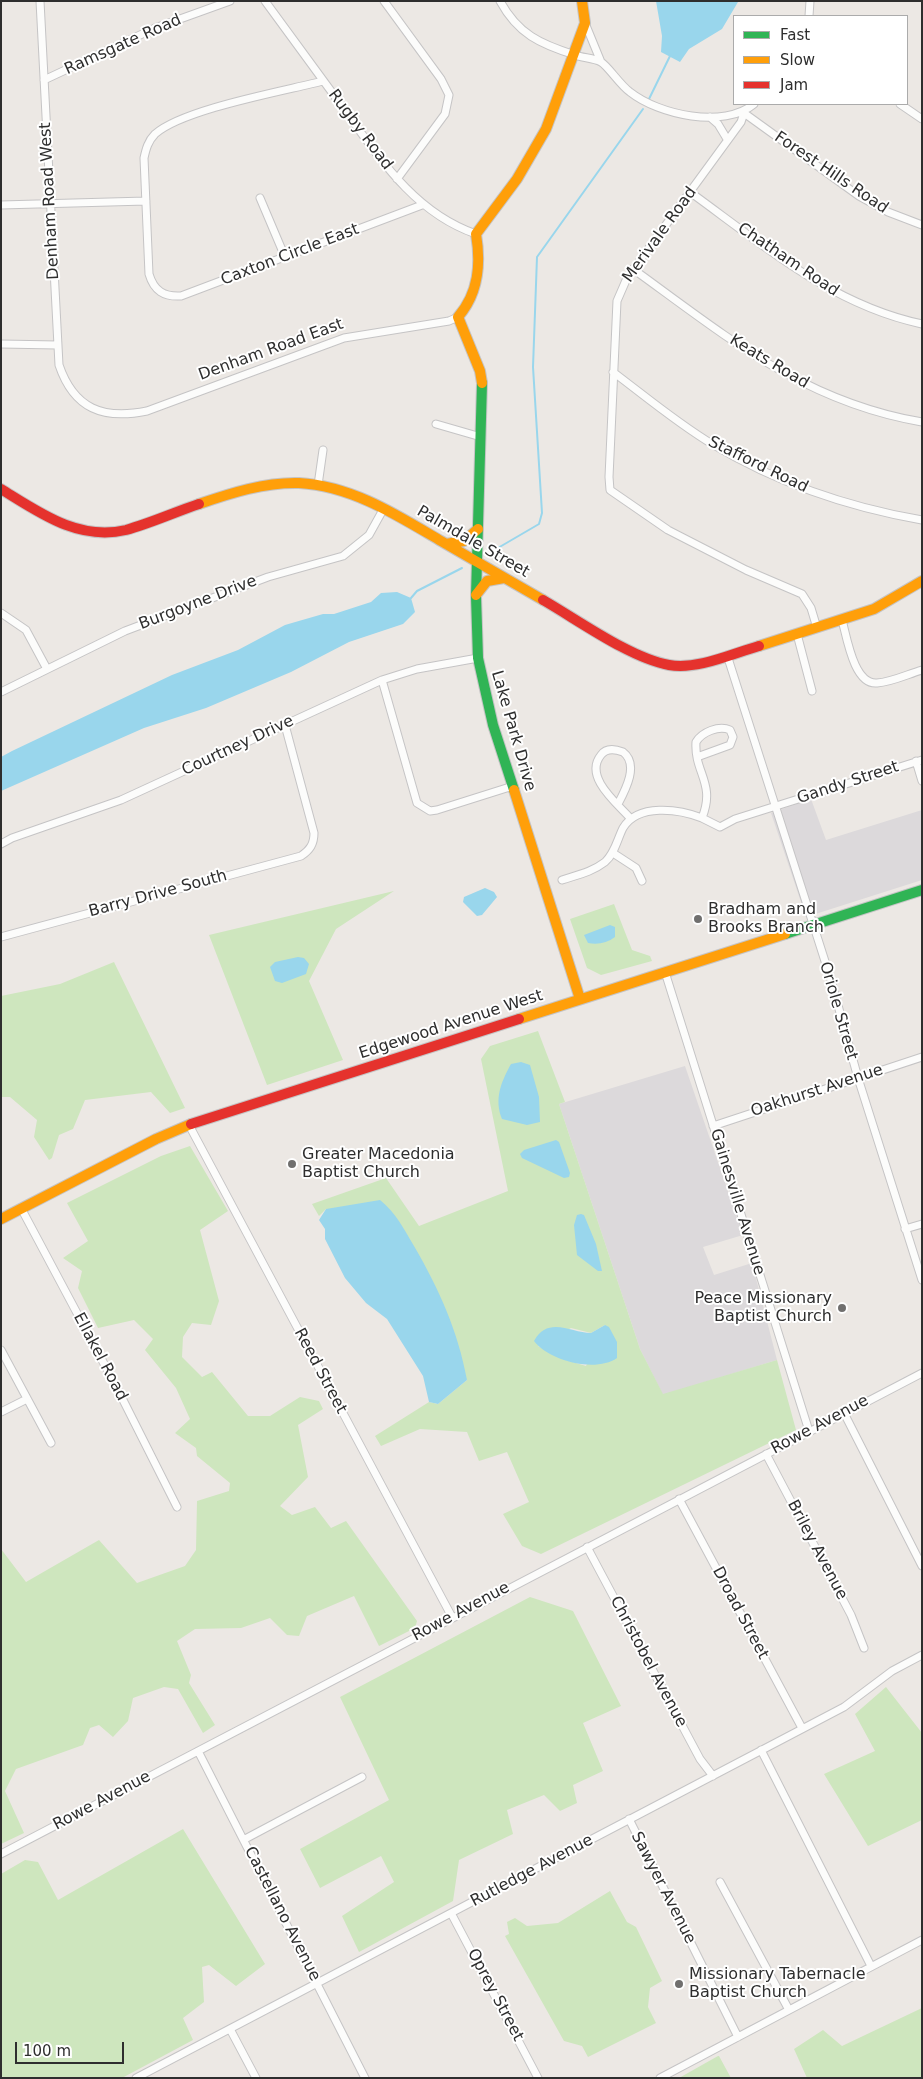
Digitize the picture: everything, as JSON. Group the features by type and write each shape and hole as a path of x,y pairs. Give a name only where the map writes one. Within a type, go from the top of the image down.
{"street":[{"name":"Denham Road West","path":"40,1 57,345 59,365 63,377 77,396"},
{"name":"Ramsgate Road","path":"44,80 155,28 230,1"},
{"name":"Rugby Road","path":"265,1 397,180 422,205 461,229 476,234"},
{"path":"384,1 441,79 449,95 445,114 397,180"},
{"path":"500,1 509,17 524,33 574,55 601,62"},
{"path":"582,1 585,23 601,62 627,91 652,107 675,113 710,117 744,113"},
{"path":"810,1 810,15"},
{"path":"458,317 471,303 474,294 478,243 476,234 517,179 539,143 585,23"},
{"path":"1,205 146,201 146,149 158,131 182,119 208,110 323,80"},
{"name":"Merivale Road","path":"753,105 744,113 741,122 620,289 617,301 613,372 610,490 668,530 706,551 802,594 811,608 816,628"},
{"path":"902,105 922,118"},
{"name":"Forest Hills Road","path":"744,113 859,196 888,212 922,225"},
{"path":"710,117 718,124 727,139"},
{"name":"Chatham Road","path":"690,192 824,287 876,311 922,324"},
{"path":"260,198 285,257"},
{"name":"Caxton Circle East","path":"146,201 149,274 152,284 158,291 173,297 181,296 422,205"},
{"name":"Keats Road","path":"633,269 750,354 799,382 859,407 922,422"},
{"name":"Denham Road East","path":"77,396 85,404 100,411 115,416 126,416 146,411 344,338 449,321 458,317"},
{"name":"Lake Park Drive","path":"458,317 482,381 476,596 478,658 484,691 580,999"},
{"path":"1,344 57,345"},
{"name":"Stafford Road","path":"613,372 710,443 764,472 845,503 922,520"},
{"path":"436,424 481,437"},
{"path":"318,484 323,450"},
{"name":"Palmdale Street","path":"1,489 67,526 101,533 135,528 250,487 287,482 318,484 366,498 637,654 658,663 694,665 727,656 874,609 922,581"},
{"name":"Burgoyne Drive","path":"1,692 125,631 268,577 343,556 369,534 384,508"},
{"path":"446,544 464,541 478,529"},
{"path":"476,596 487,581 504,578"},
{"path":"1,614 26,630 47,669"},
{"path":"842,620 858,672 867,681 879,683 922,670"},
{"path":"797,634 812,691"},
{"name":"Oriole Street","path":"727,656 813,925 858,1078 922,1280"},
{"name":"Courtney Drive","path":"1,844 12,838 121,800 382,680 416,669 478,658"},
{"path":"382,680 414,798 423,808 437,810 513,786"},
{"name":"Barry Drive South","path":"2,936 301,856 312,847 314,833 285,725"},
{"path":"697,757 730,745 732,737 730,730 721,728 703,734 696,742 697,757 708,798 702,818"},
{"path":"562,880 589,872 605,861 613,853 624,827 631,819 604,789 596,769 600,756 611,750 623,752 631,762 629,778 618,804"},
{"path":"919,761 922,781"},
{"name":"Gandy Street","path":"631,819 645,813 668,810 682,811 720,827 735,819 919,761"},
{"path":"613,853 636,868 642,881"},
{"name":"Edgewood Avenue West","path":"1,1219 156,1139 189,1125 922,890"},
{"name":"Gainesville Avenue","path":"664,972 809,1431"},
{"name":"Oakhurst Avenue","path":"713,1126 922,1057"},
{"name":"Reed Street","path":"189,1125 452,1617"},
{"name":"Ellakel Road","path":"21,1208 118,1390 177,1507"},
{"path":"905,1229 922,1224"},
{"path":"1,1350 50,1443"},
{"name":"Rowe Avenue","path":"1,1854 844,1412 922,1373"},
{"path":"1,1412 26,1399"},
{"path":"844,1412 922,1566"},
{"name":"Briley Avenue","path":"766,1454 850,1615 864,1648"},
{"name":"Droad Street","path":"679,1499 802,1728"},
{"name":"Christobel Avenue","path":"587,1547 700,1760 713,1776"},
{"name":"Rutledge Avenue","path":"136,2078 146,2075 230,2029 844,1707 892,1671 922,1655"},
{"path":"761,1750 871,1966"},
{"name":"Castellano Avenue","path":"198,1751 245,1839 365,2078"},
{"path":"245,1839 362,1777"},
{"name":"Sawyer Avenue","path":"629,1819 738,2037"},
{"path":"720,1882 789,2010"},
{"name":"Oprey Street","path":"451,1913 538,2078"},
{"path":"660,2078 922,1940"},
{"path":"230,2029 256,2078"}],"shaded area":[{"path":"811,799 826,840 922,810 922,880 806,917 771,813"},
{"path":"685,1066 743,1235 703,1247 714,1275 752,1263 777,1360 663,1395 640,1349 559,1104"}],"green space":[{"path":"394,891 336,929 309,981 343,1060 267,1085 209,935"},
{"path":"614,904 632,950 650,956 652,961 601,975 587,968 570,919"},
{"path":"114,962 185,1108 170,1113 151,1092 85,1100 73,1129 59,1135 52,1158 49,1160 34,1137 37,1120 10,1097 1,1097 1,996 60,984"},
{"path":"538,1031 565,1102 559,1104 640,1349 663,1394 777,1360 796,1430 541,1554 522,1546 503,1514 529,1502 507,1452 479,1461 467,1432 420,1429 381,1446 375,1436 429,1402 438,1404 467,1380 326,1209 319,1216 312,1204 386,1178 419,1226 508,1191 481,1059 490,1046","holes":["605,1325 586,1366 566,1360 538,1346 571,1328 591,1333"]},
{"path":"190,1146 228,1211 200,1230 219,1301 211,1325 192,1323 183,1337 182,1357 202,1377 212,1372 248,1416 270,1416 300,1397 319,1401 323,1409 298,1425 308,1477 280,1506 292,1515 315,1507 331,1528 346,1521 417,1621 415,1628 379,1646 354,1596 307,1616 299,1636 287,1635 270,1618 241,1628 195,1629 177,1641 191,1675 189,1683 215,1725 203,1733 178,1689 164,1687 133,1698 128,1721 113,1737 99,1725 90,1728 83,1745 16,1769 5,1791 24,1833 1,1844 1,1549 26,1582 99,1540 137,1583 185,1566 196,1550 197,1501 229,1491 230,1483 197,1456 196,1448 175,1433 190,1419 176,1388 145,1350 153,1339 134,1320 98,1328 78,1288 82,1271 63,1258 88,1241 67,1203 161,1156"},
{"path":"530,1597 573,1611 621,1706 583,1723 603,1771 573,1785 577,1803 560,1811 544,1795 507,1810 513,1834 459,1860 453,1901 359,1952 342,1916 394,1882 381,1856 320,1888 300,1849 389,1800 340,1697"},
{"path":"886,1687 922,1733 922,1820 868,1846 824,1774 875,1751 855,1714"},
{"path":"183,1829 265,1964 236,1986 209,1965 202,1967 204,2002 183,2018 193,2040 122,2078 3,2078 1,2074 1,1874 25,1860 38,1862 58,1900"},
{"path":"610,1891 627,1922 636,1927 662,1981 650,1988 648,2007 656,2023 588,2057 582,2046 564,2041 505,1936 509,1934 507,1922 515,1918 527,1926 558,1923"},
{"path":"922,2008 922,2078 807,2078 794,2049 823,2030 842,2046"},
{"path":"718,2056 731,2078 679,2078"}],"water":[{"path":"656,1 738,2 722,29 689,49 680,62 661,52 662,36"},
{"path":"397,592 411,598 415,612 403,624 349,642 291,672 206,708 144,728 1,791 1,757 12,751 172,675 238,650 285,625 323,614 334,614 371,602 381,593"},
{"path":"485,888 494,892 497,897 482,915 477,916 463,902 464,897"},
{"path":"610,925 615,927 615,937 602,943 588,943 584,935"},
{"path":"298,957 304,958 309,964 306,974 282,983 275,981 270,967 275,962"},
{"path":"521,1062 530,1065 539,1097 540,1122 527,1125 502,1119 499,1104 500,1091 507,1071 511,1064"},
{"path":"556,1140 559,1142 570,1173 569,1177 564,1178 522,1158 520,1154 524,1150"},
{"path":"380,1200 391,1210 407,1233 423,1262 439,1294 458,1344 467,1380 438,1404 429,1402 423,1376 387,1319 366,1303 345,1278 325,1239 325,1229 319,1220 326,1209"},
{"path":"577,1215 584,1215 596,1244 602,1271 598,1271 577,1255 574,1225"},
{"path":"605,1325 609,1327 617,1342 617,1358 608,1362 597,1364 573,1363 550,1354 534,1341 540,1333 553,1327 591,1333"}],"waterway":[{"path":"649,99 670,56"},
{"path":"491,552 539,524 542,513 533,367 537,257 643,109"},
{"path":"411,598 417,591 462,568"}],"traffic: fast":[{"path":"482,383 476,596 478,658 493,725 514,790"},
{"path":"785,934 922,890"}],"traffic: slow":[{"path":"482,383 480,371 458,317 470,298 477,278 478,245 476,234 517,179 546,129 585,23 582,1"},
{"path":"199,504 236,492 274,484 299,483 319,485 337,490 373,503 408,521 543,600"},
{"path":"446,544 464,541 478,529"},
{"path":"476,595 487,581 504,578"},
{"path":"759,646 874,609 922,581"},
{"path":"514,790 580,999"},
{"path":"519,1019 785,934"},
{"path":"1,1219 156,1139 191,1124"}],"traffic: jam":[{"path":"1,489 60,523 92,532 126,530 199,504"},
{"path":"543,600 621,647 638,655 669,665 680,666 703,663 759,646"},
{"path":"191,1124 519,1019"}],"place":[{"name":"Bradham and Brooks Branch","path":"698,919"},
{"name":"Greater Macedonia Baptist Church","path":"292,1164"},
{"name":"Peace Missionary Baptist Church","path":"842,1308"},
{"name":"Missionary Tabernacle Baptist Church","path":"679,1984"}]}
